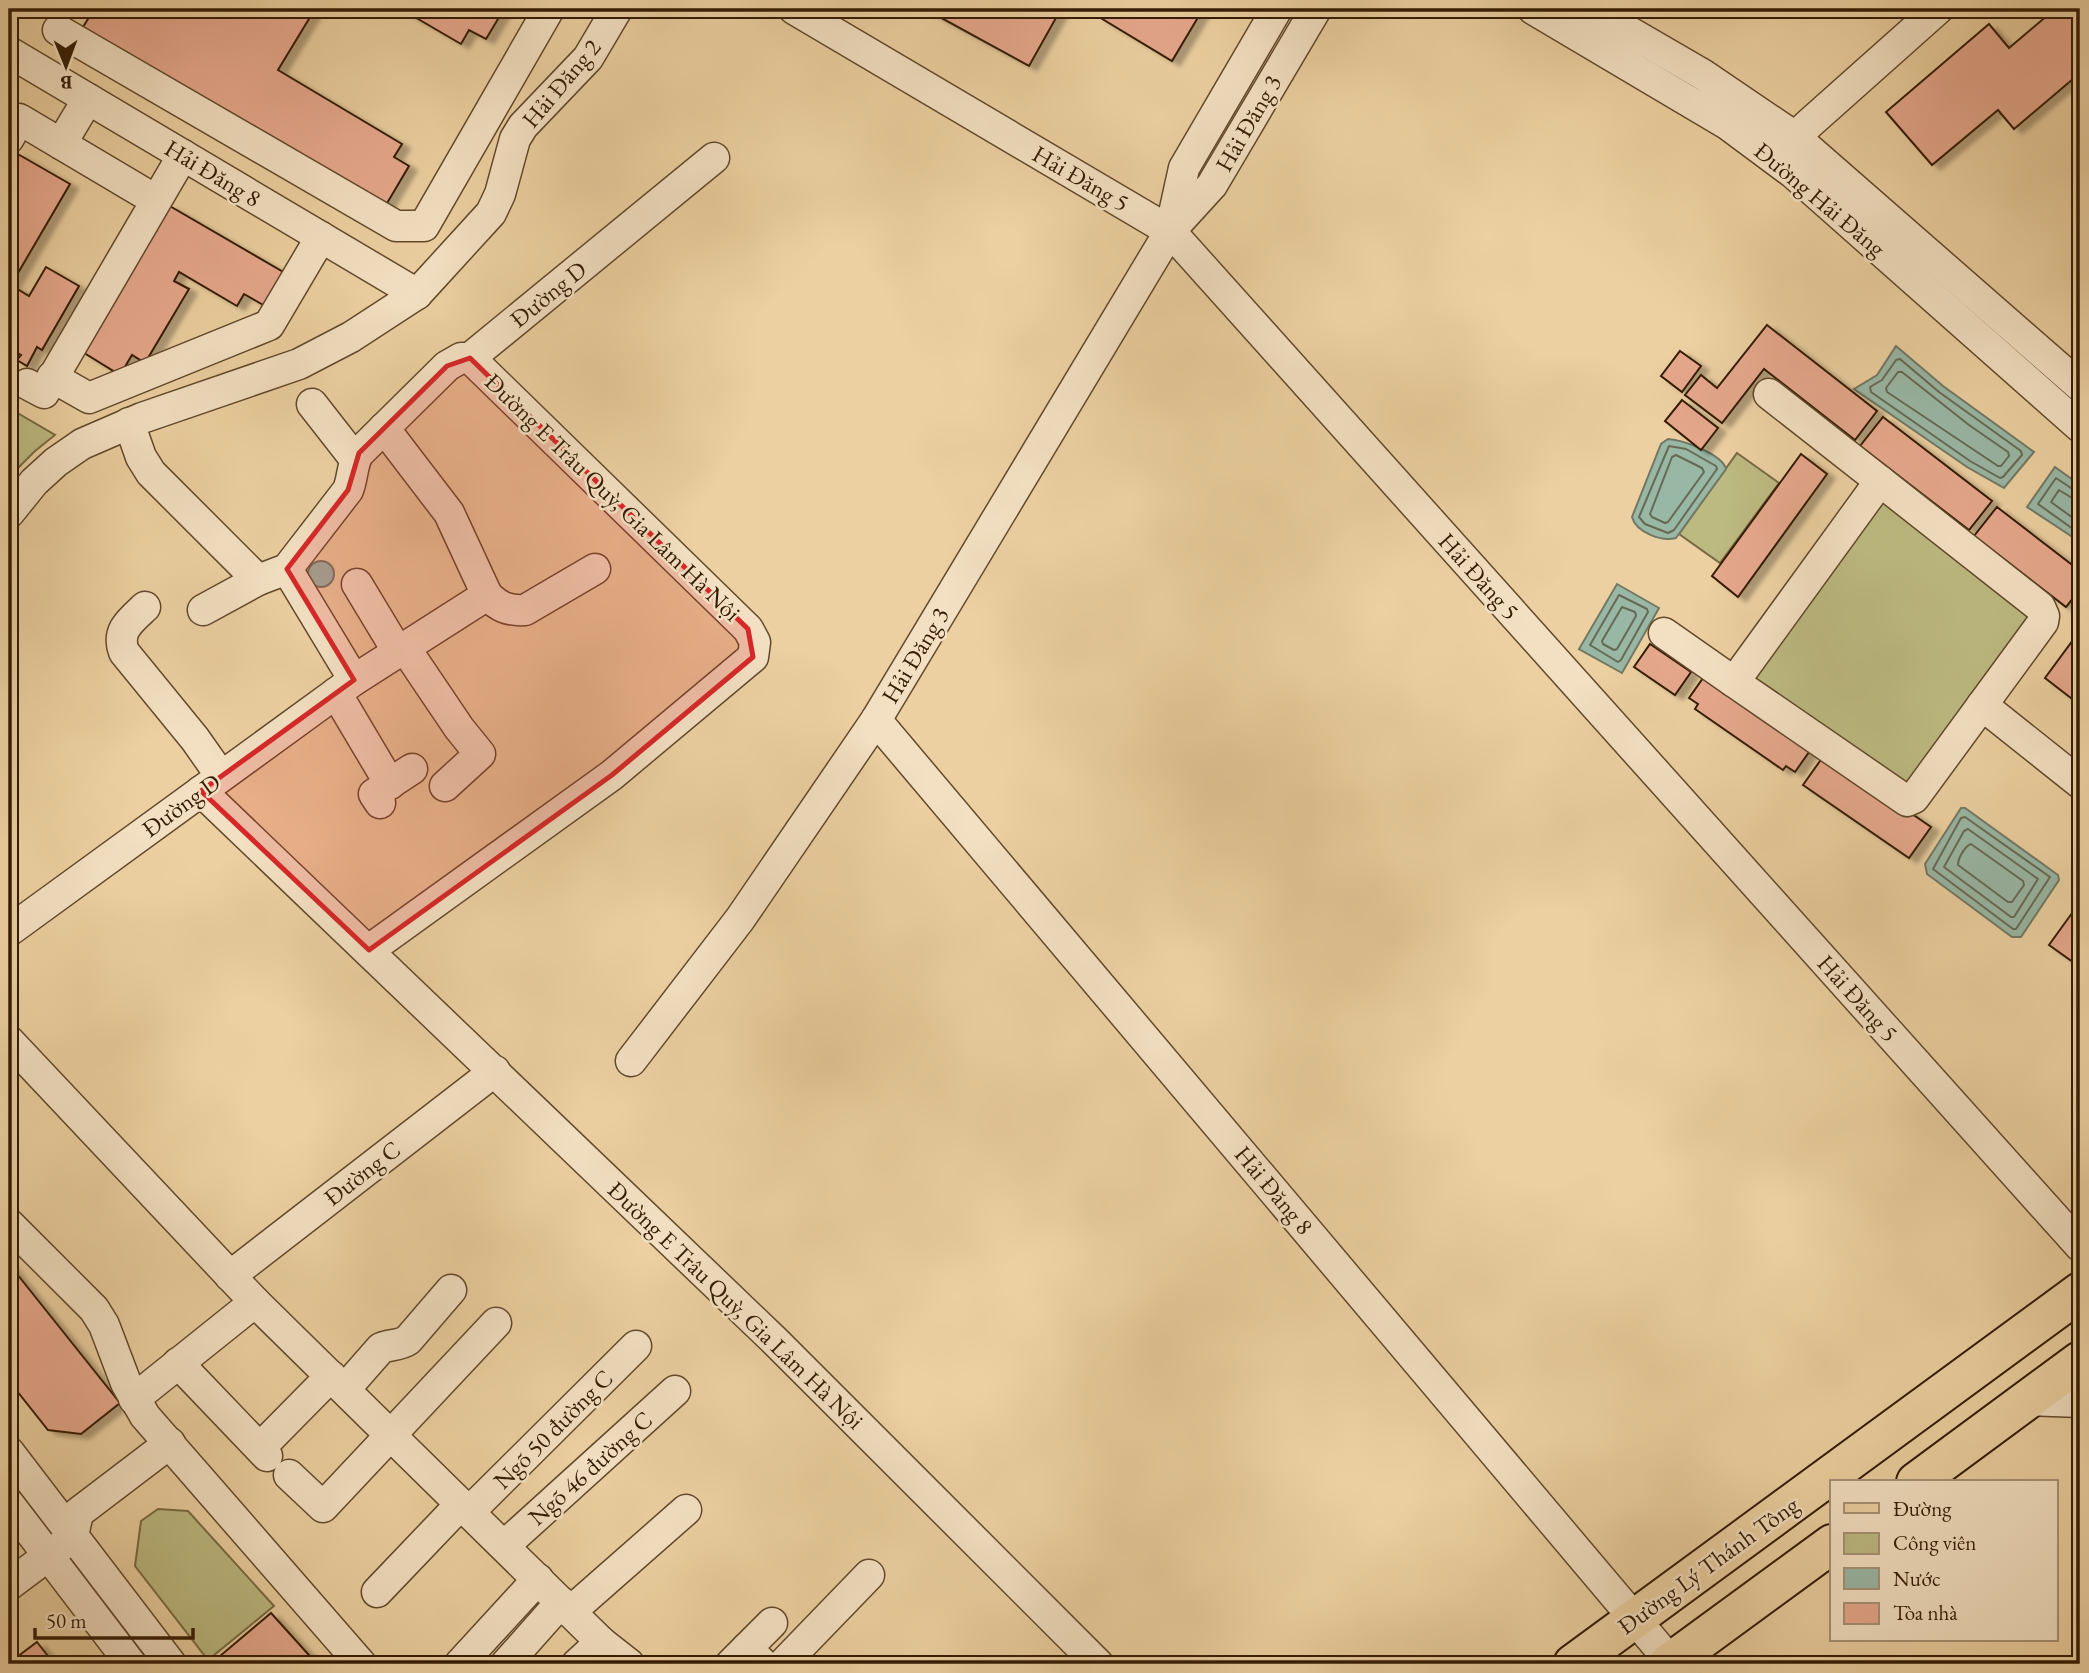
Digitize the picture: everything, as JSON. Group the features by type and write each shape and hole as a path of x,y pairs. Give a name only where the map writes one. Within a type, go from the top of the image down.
{"main road":[{"name":"Đường Lý Thánh Tông","path":"1573,1664 2080,1292"},
{"path":"1919,1480 2080,1361"},
{"path":"1670,1663 1830,1545"}],"street":[{"path":"36,68 64,20 396,226 424,226 549,9"},
{"name":"Hải Đăng 2","path":"9,513 34,482 82,444 129,423 278,373 319,355 417,294 491,214 500,194 515,139 536,112 588,58 617,9"},
{"name":"Hải Đăng 5","path":"794,9 1170,230 2080,1246"},
{"name":"Hải Đăng 3","path":"1170,230 1185,168 1277,9"},
{"name":"Hải Đăng 3","path":"631,1061 740,919 876,720 1170,230 1212,185 1316,9"},
{"name":"Đường Hải Đăng","path":"1533,9 1697,105 1778,162 1834,208 2080,427"},
{"name":"Đường Hải Đăng","path":"1590,9 1702,74 1795,137 2080,386"},
{"path":"1778,162 1795,137 1938,9"},
{"name":"Hải Đăng 8","path":"9,52 417,294"},
{"path":"61,144 88,99"},
{"path":"9,138 19,120 61,144 146,185 102,276"},
{"path":"484,122 515,139"},
{"path":"183,155 29,384 89,398 268,325 321,237"},
{"name":"Đường D","path":"286,569 348,490 354,478 355,459 453,361 470,358 714,158"},
{"path":"218,345 233,388"},
{"name":"Đường E Trâu Quỳ, Gia Lâm Hà Nội","path":"369,950 612,775 753,657 755,642 748,629 470,358"},
{"path":"1664,633 1906,801 1914,798 2043,622 2043,611 1769,394"},
{"path":"312,404 355,459"},
{"path":"129,423 141,457 151,473 258,580"},
{"path":"384,428 449,513 488,595 498,606 511,611 525,610 595,569"},
{"path":"1734,682 1880,481"},
{"path":"203,610 258,580 286,569 394,785"},
{"path":"357,584 401,650 480,754 445,786"},
{"name":"Đường D","path":"9,931 345,686 488,595"},
{"name":"Đường E Trâu Quỳ, Gia Lâm Hà Nội","path":"145,607 121,633 120,643 124,652 195,739 211,783 369,950 776,1342 1098,1664"},
{"path":"1982,705 2080,782"},
{"name":"Hải Đăng 8","path":"876,720 1670,1663"},
{"path":"9,1041 255,1302 601,1642 629,1664"},
{"name":"Đường C","path":"230,1276 495,1071"},
{"path":"9,1224 100,1317 134,1399 145,1416 361,1664"},
{"path":"272,1460 338,1383 382,1349 390,1345 401,1345 408,1340 451,1290"},
{"path":"134,1399 255,1302"},
{"path":"178,1363 272,1460 323,1507 496,1323"},
{"name":"Ngõ 50 đường C","path":"465,1508 636,1346"},
{"name":"Ngõ 46 đường C","path":"504,1546 675,1391"},
{"path":"2028,1400 2080,1402"},
{"path":"19,1537 68,1520 170,1443"},
{"path":"9,1452 68,1520 171,1664"},
{"path":"9,1504 19,1537 48,1555 131,1664"},
{"path":"377,1592 465,1508"},
{"path":"506,1664 566,1607 686,1510"},
{"path":"9,1585 48,1555 68,1520"},
{"path":"783,1664 869,1575"},
{"path":"460,1664 538,1579"},
{"path":"747,1659 772,1623"},
{"path":"577,1664 601,1642"}],"highlighted area":[{"path":"470,358 748,629 753,657 612,775 369,950 201,791 354,680 287,569 348,490 359,453 447,366"}],"green space":[{"path":"9,408 55,435 9,477"},
{"path":"1737,453 1779,483 1720,563 1679,534"},
{"path":"1882,500 2031,616 1909,788 1755,680 1755,674"},
{"path":"158,1509 188,1511 274,1606 208,1660 135,1566 141,1521"}],"water":[{"path":"1896,346 1943,386 2034,452 2004,488 1967,467 1854,389 1877,375"},
{"path":"1668,439 1710,453 1723,463 1726,469 1676,538 1663,539 1638,527 1632,517 1661,444"},
{"path":"2055,467 2080,485 2080,542 2027,507"},
{"path":"321,561 330,565 334,574 330,583 321,587 312,583 308,574 312,565"},
{"path":"1617,584 1659,608 1622,673 1579,649"},
{"path":"1961,808 1965,808 2058,875 2059,880 2021,937 2012,937 1927,874 1925,864"}],"building":[{"path":"94,9 173,9 185,16 190,9 315,9 278,70 402,144 394,157 409,166 383,210 80,32"},
{"path":"401,9 504,9 486,39 469,30 461,44"},
{"path":"925,9 1061,9 1029,66"},
{"path":"1104,9 1203,9 1172,61 1099,17"},
{"path":"2055,9 2080,9 2080,73 2014,129 1998,110 1932,165 1886,112 1989,24 2009,48"},
{"path":"16,153 70,184 11,285 29,296 46,267 79,286 42,350 37,347 27,366 17,360 21,355 9,348 9,166"},
{"path":"168,205 285,273 265,306 244,294 237,306 179,272 174,281 189,289 145,363 132,355 120,375 81,351"},
{"path":"1767,325 1877,411 1855,440 1764,369 1722,423 1685,395 1701,375 1717,388"},
{"path":"1680,351 1701,366 1682,392 1661,376"},
{"path":"1682,400 1718,428 1701,450 1665,421"},
{"path":"1883,417 1992,501 1969,530 1860,446"},
{"path":"1801,454 1827,474 1738,597 1712,576"},
{"path":"1997,507 2080,571 2080,589 2066,607 1974,536"},
{"path":"2076,636 2080,639 2080,705 2045,678"},
{"path":"1650,644 1691,672 1675,695 1634,667"},
{"path":"1708,671 1814,745 1795,772 1786,766 1783,770 1695,709 1698,704 1689,698"},
{"path":"1825,754 1931,827 1909,858 1803,785"},
{"path":"2080,902 2080,967 2049,945"},
{"path":"9,1264 120,1403 81,1434 48,1430 9,1381"},
{"path":"271,1613 317,1664 227,1664 220,1656"},
{"path":"37,1642 54,1664 9,1664 9,1663"}]}
